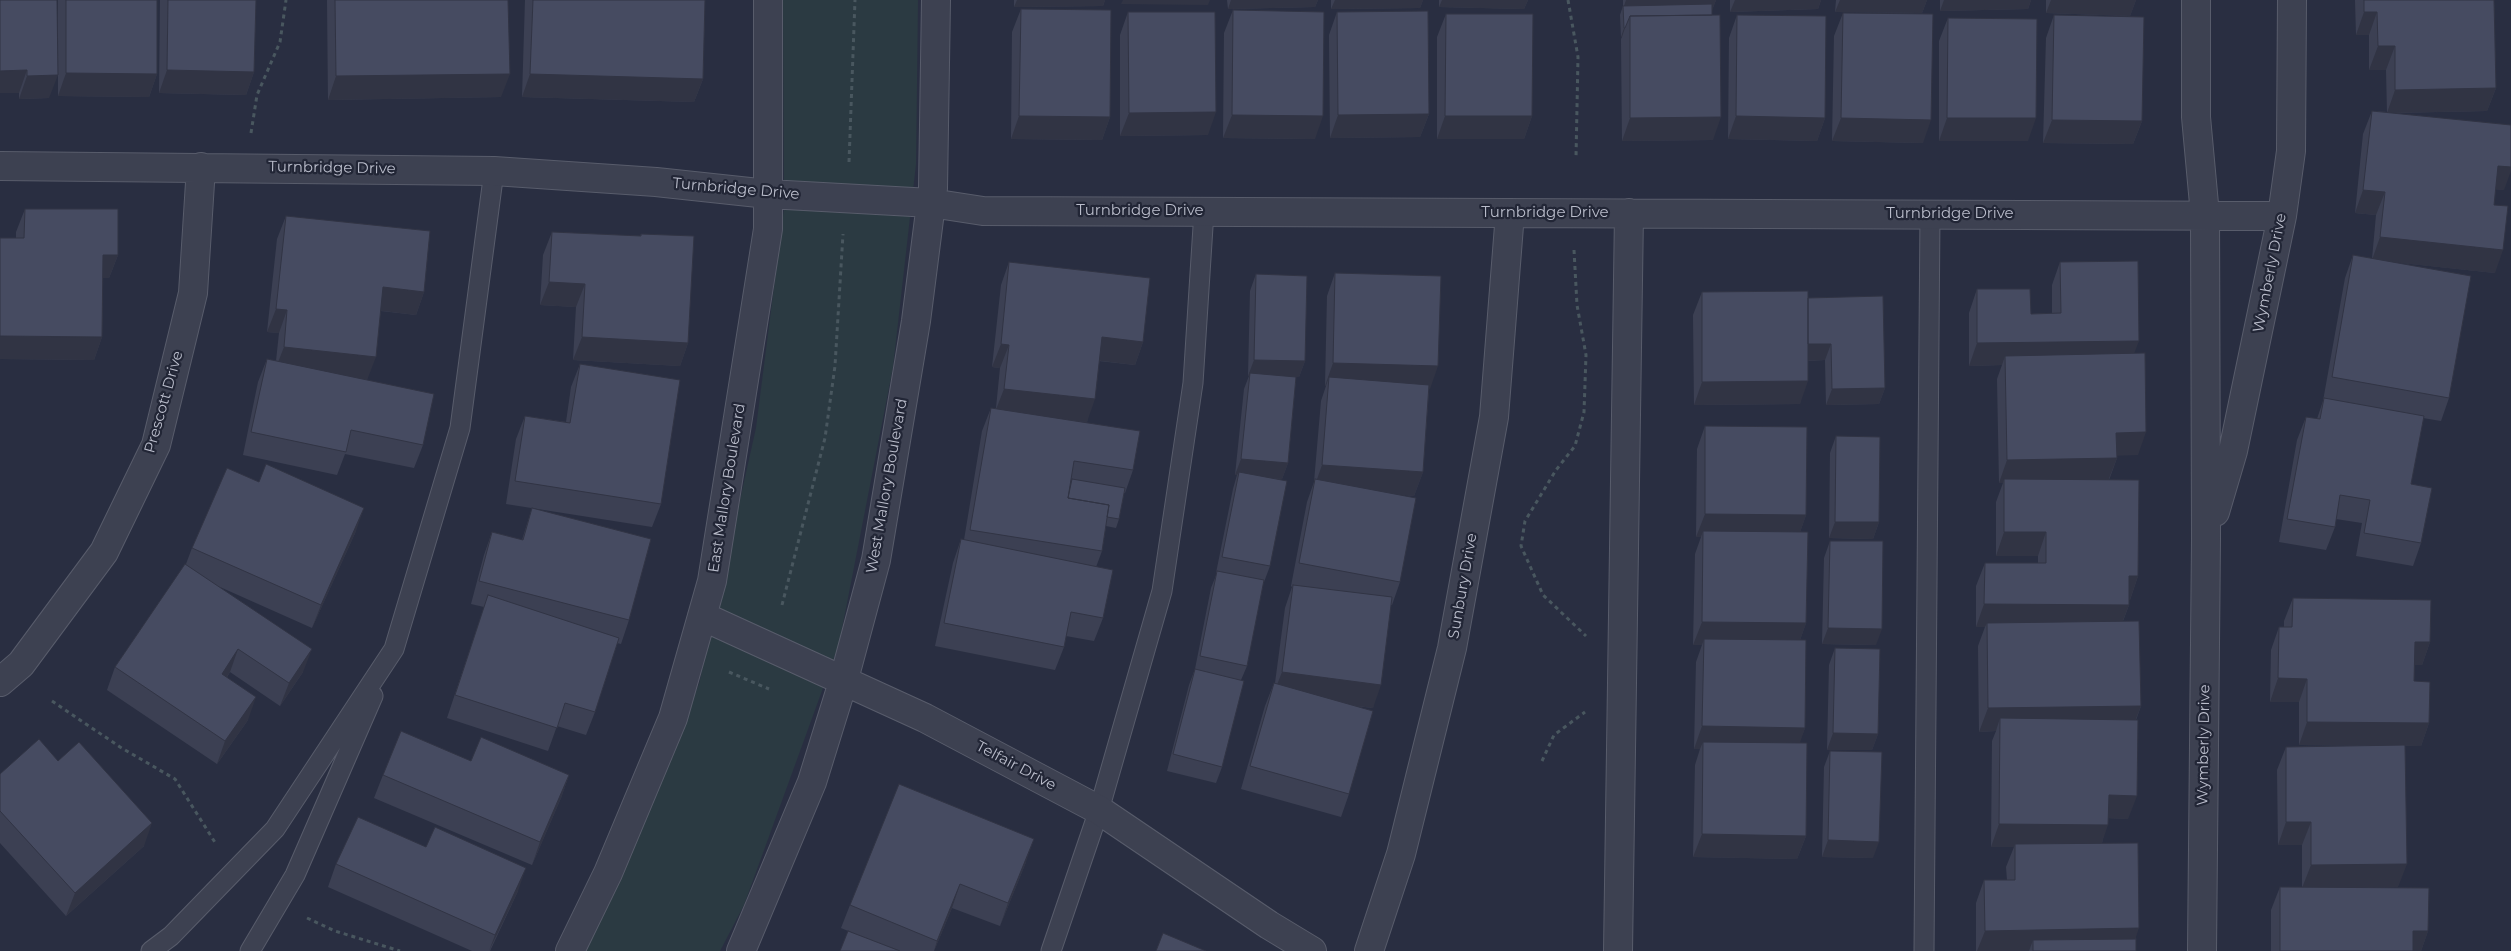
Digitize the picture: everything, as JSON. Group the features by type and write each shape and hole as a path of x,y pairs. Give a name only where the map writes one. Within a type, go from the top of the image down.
{"street":[{"name":"East Mallory Boulevard","path":"570,951 608,873 674,718 712,581 766,239 768,194 768,0"},
{"name":"West Mallory Boulevard","path":"741,951 812,782 844,679 876,560 916,321 931,203 936,0"},
{"name":"Wymberly Drive","path":"2196,0 2196,117 2206,216 2206,540 2202,951"},
{"name":"Wymberly Drive","path":"2206,540 2233,451 2282,216 2291,150 2292,0"},
{"name":"Turnbridge Drive","path":"0,166 494,171 656,182 768,194 931,203 983,211 2282,216"},
{"name":"Prescott Drive","path":"0,682 20,664 104,552 156,444 193,293 201,167"},
{"name":"Sunbury Drive","path":"1369,951 1401,854 1452,648 1494,417 1510,213"},
{"path":"1618,951 1629,213"},
{"name":"Telfair Drive","path":"702,616 844,679 925,718 1099,810 1269,925 1312,951"}],"lane":[{"path":"250,951 295,875 394,649 460,428 494,171"},
{"path":"1051,951 1099,810 1162,591 1193,383 1204,211"},
{"path":"1924,951 1930,214"},
{"path":"151,951 171,936 275,829 394,649"}],"path":[{"path":"251,136 256,95 280,42 286,0"},
{"path":"849,167 855,0"},
{"path":"1568,0 1578,57 1576,158"},
{"path":"782,605 825,438 835,366 844,229"},
{"path":"1574,250 1577,305 1586,355 1584,412 1575,446 1556,470 1525,521 1521,546 1543,595 1590,641"},
{"path":"52,701 120,747 175,779 221,851"},
{"path":"1542,761 1554,735 1591,706"},
{"path":"307,918 335,930 400,951"}],"shaded area":[{"path":"783,0 918,0 916,164 893,367 839,644 744,905 720,951 584,951 598,925 699,684 756,428 784,209"}],"building":[{"path":"0,0 57,0 58,75 27,76 27,70 0,71"},
{"path":"66,0 157,0 157,74 66,73"},
{"path":"168,0 256,0 254,72 167,70"},
{"path":"335,0 508,0 510,74 336,76"},
{"path":"533,0 705,0 703,79 530,74"},
{"path":"2364,0 2494,0 2496,88 2395,90 2395,46 2378,46 2377,12 2364,12"},
{"path":"1712,4 1712,15 1630,16 1624,28 1623,6"},
{"path":"1021,9 1111,10 1110,117 1019,116"},
{"path":"1233,10 1324,12 1323,116 1232,115"},
{"path":"1428,11 1429,114 1338,115 1337,12"},
{"path":"1128,12 1215,12 1216,112 1129,113"},
{"path":"1843,13 1933,14 1931,120 1841,118"},
{"path":"1446,14 1533,14 1532,116 1445,116"},
{"path":"1720,15 1721,117 1630,118 1630,16"},
{"path":"1737,15 1826,16 1825,118 1736,116"},
{"path":"2054,15 2144,17 2142,121 2052,120"},
{"path":"1948,18 2037,19 2036,118 1947,118"},
{"path":"2372,111 2511,125 2511,167 2498,166 2494,205 2508,206 2503,250 2380,237 2385,192 2363,190"},
{"path":"25,209 118,209 118,255 103,255 102,337 0,336 0,238 24,238"},
{"path":"286,216 430,231 424,292 383,287 376,357 284,347 287,310 276,309"},
{"path":"552,232 694,236 688,343 582,337 585,284 549,282"},
{"path":"2353,255 2471,276 2449,398 2332,377"},
{"path":"2138,261 2139,341 1977,343 1977,289 2030,289 2031,314 2061,313 2060,262"},
{"path":"1009,262 1150,278 1143,342 1102,337 1095,399 1004,389 1009,345 1001,344"},
{"path":"1335,273 1441,276 1438,366 1333,363"},
{"path":"1256,274 1307,276 1305,361 1254,360"},
{"path":"1808,291 1808,381 1702,382 1702,292"},
{"path":"1883,296 1885,388 1832,389 1831,344 1808,344 1808,298"},
{"path":"2145,353 2146,432 2116,433 2117,458 2007,460 2005,356"},
{"path":"267,359 434,394 423,445 351,430 346,452 251,432"},
{"path":"580,364 680,380 661,504 515,481 525,416 570,423"},
{"path":"1250,373 1296,377 1288,463 1241,459"},
{"path":"1329,377 1429,385 1423,472 1322,465"},
{"path":"2324,398 2424,416 2411,484 2432,488 2421,543 2364,533 2370,500 2340,495 2335,527 2287,519 2306,417 2320,419"},
{"path":"991,408 1140,431 1133,470 1074,461 1068,498 1109,505 1102,551 970,530"},
{"path":"1705,426 1807,427 1806,515 1705,514"},
{"path":"1836,436 1880,437 1879,522 1835,522"},
{"path":"266,464 364,508 321,605 192,548 227,468 259,482"},
{"path":"1239,472 1287,481 1270,566 1222,557"},
{"path":"1072,479 1125,488 1119,519 1107,517 1109,505 1068,498"},
{"path":"1315,479 1416,498 1400,582 1299,563"},
{"path":"2004,479 2139,480 2138,576 2129,576 2129,605 1984,604 1985,563 2046,563 2046,532 2004,532"},
{"path":"532,508 651,539 629,620 479,581 492,532 523,540"},
{"path":"1703,531 1808,532 1806,623 1702,622"},
{"path":"961,539 1113,570 1103,618 1071,612 1064,647 944,623"},
{"path":"1830,541 1883,541 1882,629 1828,628"},
{"path":"185,564 312,649 289,683 238,649 222,674 256,697 225,741 115,667"},
{"path":"1217,571 1264,580 1247,666 1200,656"},
{"path":"1293,585 1392,597 1381,685 1282,672"},
{"path":"488,595 619,638 595,712 565,703 557,728 455,695"},
{"path":"2293,598 2431,600 2430,642 2415,642 2414,681 2430,682 2429,723 2307,722 2307,679 2278,678 2279,627 2292,627"},
{"path":"2139,621 2141,706 1988,708 1987,623"},
{"path":"1704,639 1806,640 1805,728 1702,726"},
{"path":"1835,648 1880,649 1878,734 1833,733"},
{"path":"1195,669 1244,681 1222,767 1173,754"},
{"path":"1274,683 1373,711 1349,794 1250,766"},
{"path":"2000,718 2138,720 2137,796 2109,795 2108,825 1999,824"},
{"path":"401,731 471,761 481,737 569,775 540,842 383,775"},
{"path":"39,739 58,761 79,742 152,823 75,893 0,811 0,774"},
{"path":"1703,742 1807,743 1806,836 1702,834"},
{"path":"2405,745 2407,864 2311,865 2311,822 2286,822 2286,747"},
{"path":"1830,751 1882,752 1879,842 1828,840"},
{"path":"899,784 1034,839 1008,903 960,884 937,941 850,905"},
{"path":"358,817 426,847 435,827 526,868 495,935 336,864"},
{"path":"2138,843 2139,928 1985,931 1984,880 2015,880 2015,844"},
{"path":"2280,887 2429,888 2428,931 2413,931 2413,951 2280,951"},
{"path":"848,931 900,951 840,951"},
{"path":"1163,933 1206,951 1156,951"},
{"path":"2136,939 2136,951 2033,951 2033,940"}]}
